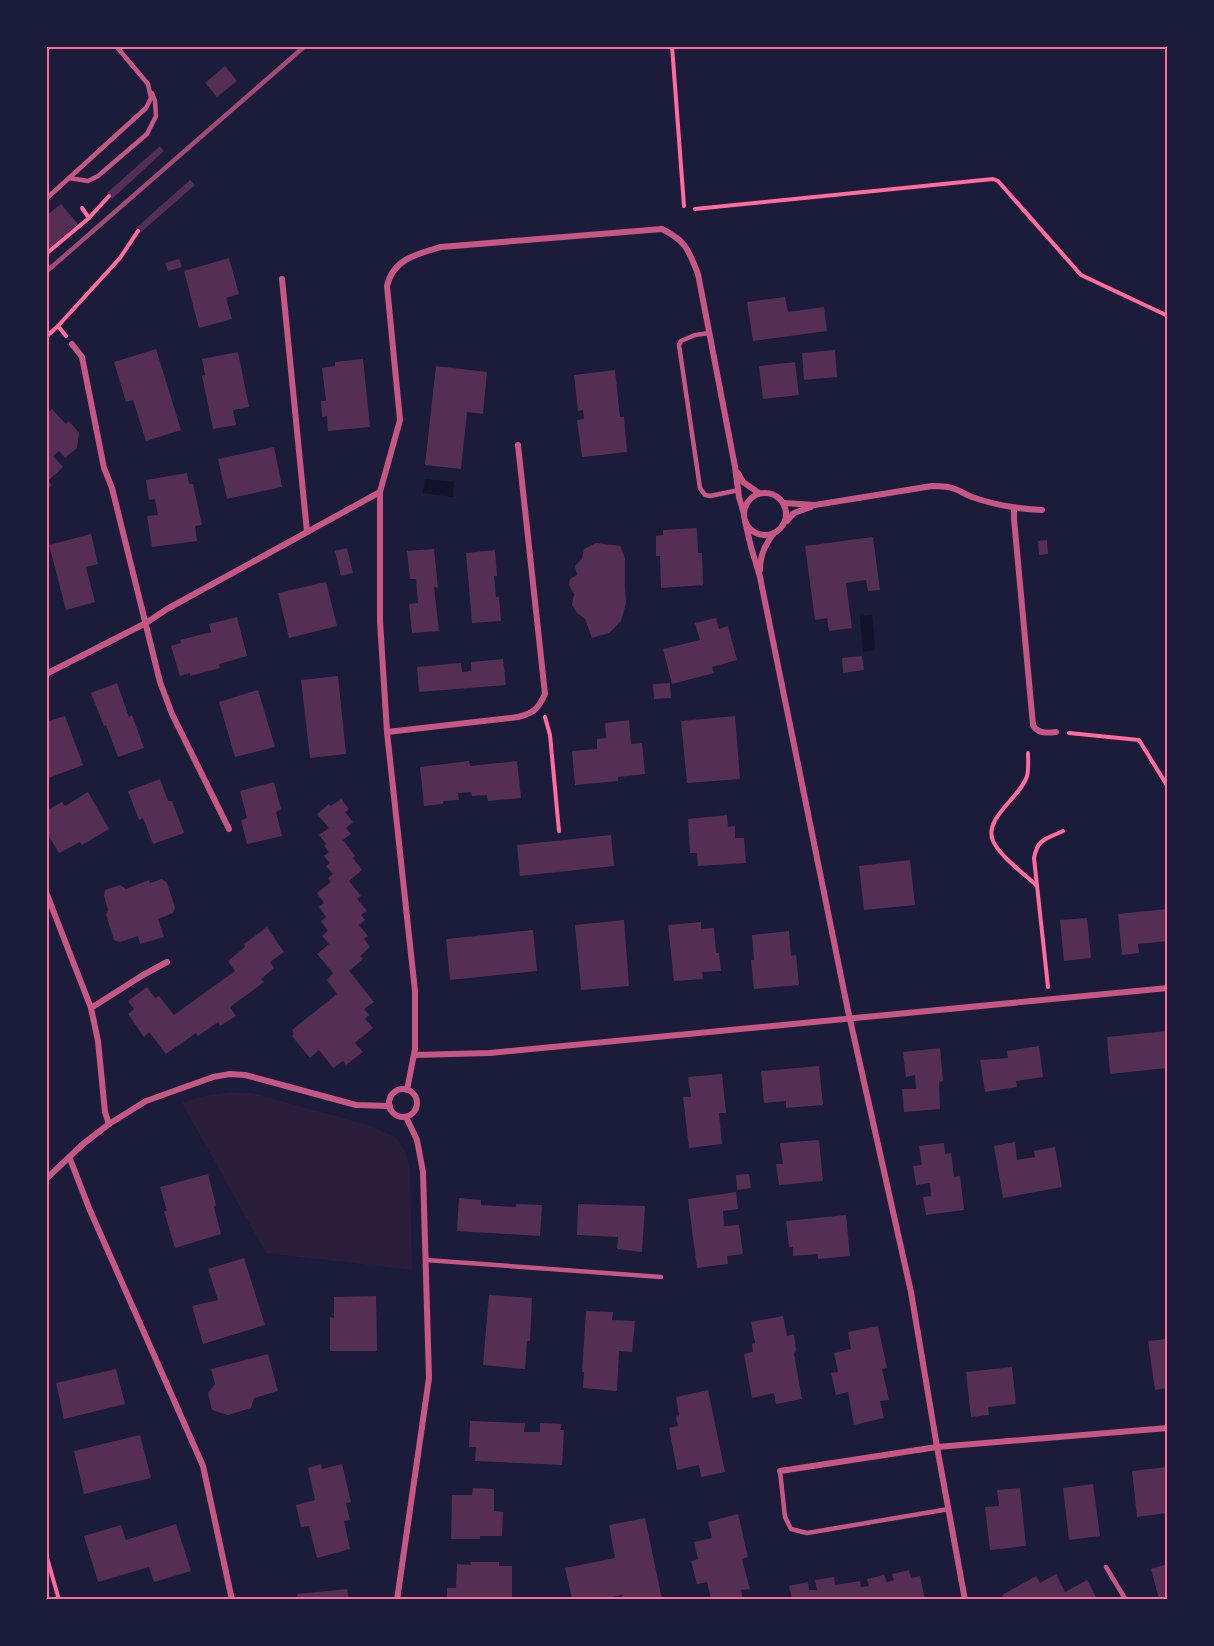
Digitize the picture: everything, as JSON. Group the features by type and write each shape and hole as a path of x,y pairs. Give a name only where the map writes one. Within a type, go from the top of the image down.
{"street":[{"path":"406,1090 415,1049 415,991 387,732 380,621 380,492 400,420 387,286 397,266 406,259 419,253 441,248 662,229 676,236 685,245 698,274 744,518 760,577 850,1019 911,1292 965,1599"},
{"path":"282,279 307,532"},
{"path":"72,344 82,357 104,468 112,488 160,682 172,714 229,829"},
{"path":"387,732 532,714 545,694 518,445"},
{"path":"735,467 743,482 759,493"},
{"path":"760,577 760,559 774,533 794,513 815,505 944,486 969,496 1014,508 1042,510"},
{"path":"46,674 146,623 167,609 380,492"},
{"path":"774,533 760,535 748,527 744,518 748,501 759,493 773,494 784,503 786,510 784,524"},
{"path":"784,503 815,505"},
{"path":"1014,508 1033,725 1036,730 1044,733 1056,732"},
{"path":"46,892 91,1008 98,1041 105,1112 109,1124"},
{"path":"91,1008 167,962"},
{"path":"414,1055 480,1054 1167,988"},
{"path":"46,1179 109,1124 146,1101 213,1077 230,1074 245,1075 357,1105 390,1106"},
{"path":"406,1090 414,1095 417,1104 414,1112 402,1117 394,1113 390,1101 394,1094 406,1090"},
{"path":"397,1599 429,1378 423,1172 417,1140 406,1117"},
{"path":"70,1159 89,1208 203,1466 232,1599"},
{"path":"780,1471 937,1448 1167,1428"}],"lane":[{"path":"69,178 88,181 98,176 147,134 156,116 155,101 148,84 116,46"},
{"path":"46,199 146,108 151,98 148,84"},
{"path":"710,333 695,335 681,341 679,345 700,488 705,495 710,496 739,490"},
{"path":"426,1260 661,1278"},
{"path":"780,1471 785,1517 791,1529 807,1533 949,1509"},
{"path":"1106,1567 1126,1599"}],"path":[{"path":"672,46 684,206"},
{"path":"694,209 993,178 1081,275 1167,316"},
{"path":"46,254 89,218 109,196"},
{"path":"82,208 89,218"},
{"path":"46,337 120,258 138,231"},
{"path":"58,326 72,344"},
{"path":"541,702 550,735 559,831"},
{"path":"1056,732 1139,741 1167,787"},
{"path":"1028,753 1027,777 992,824 990,832 993,842 1000,851 1036,885"},
{"path":"1049,1000 1034,858 1036,847 1041,841 1063,831"},
{"path":"46,1554 59,1599"}],"shaded area":[{"path":"425,479 454,482 453,497 423,493"},
{"path":"872,615 875,650 863,652 860,616"},
{"path":"230,1092 252,1093 368,1125 395,1137 405,1151 410,1169 412,1270 266,1253 182,1103 204,1096"}],"building":[{"path":"225,66 237,81 217,97 205,83"},
{"path":"160,146 164,151 112,199 107,193"},
{"path":"190,180 195,185 140,233 136,228"},
{"path":"61,204 78,224 46,251 46,216"},
{"path":"229,258 239,294 226,298 232,319 199,328 184,271"},
{"path":"179,259 182,267 168,271 165,263"},
{"path":"785,297 788,312 824,307 827,331 753,341 747,302"},
{"path":"156,349 181,430 146,441 133,400 126,402 114,362"},
{"path":"835,350 837,377 804,380 802,353"},
{"path":"238,352 249,407 233,410 236,425 213,429 202,376 205,375 202,359"},
{"path":"363,359 370,427 328,431 327,416 322,417 321,401 326,401 322,368 335,366 335,362"},
{"path":"795,362 799,395 763,399 759,366"},
{"path":"436,366 487,372 483,414 467,412 461,469 425,465"},
{"path":"615,370 620,417 624,417 627,452 582,457 577,420 584,419 583,410 578,411 574,375"},
{"path":"52,409 66,424 69,421 79,433 77,448 65,458 59,451 53,456 63,467 48,481 52,485 46,489 46,414"},
{"path":"274,447 282,487 227,499 218,459"},
{"path":"187,473 189,484 193,484 202,525 195,526 197,541 152,547 147,516 158,515 155,499 149,500 146,480"},
{"path":"697,528 698,553 702,553 703,585 661,588 660,556 656,556 656,536 663,535 663,530"},
{"path":"91,534 98,564 86,567 95,602 66,610 49,545"},
{"path":"873,537 880,590 868,591 866,580 846,583 852,628 829,631 827,618 815,620 805,546"},
{"path":"1047,540 1048,554 1039,555 1038,541"},
{"path":"596,543 620,546 625,558 626,603 621,621 609,633 592,638 585,619 572,605 574,594 569,585 570,579 577,575 575,566 582,559 584,549"},
{"path":"347,548 353,573 341,576 335,551"},
{"path":"434,549 438,588 434,587 439,631 412,633 409,604 418,603 416,579 410,579 407,551"},
{"path":"495,550 497,576 494,576 501,621 472,623 466,553"},
{"path":"326,582 337,626 289,638 278,593"},
{"path":"237,617 247,656 219,664 220,668 190,676 190,673 180,676 171,646 181,643 180,640 211,632 209,624"},
{"path":"716,618 719,629 728,626 737,660 712,667 714,673 672,684 663,649 700,640 695,623"},
{"path":"862,656 864,670 843,673 842,658"},
{"path":"503,659 506,685 419,692 417,667 461,663 462,672 471,671 471,662"},
{"path":"338,676 346,754 310,758 301,680"},
{"path":"117,683 129,717 132,715 144,748 118,757 91,693"},
{"path":"670,683 671,698 654,699 653,684"},
{"path":"258,690 275,747 235,757 219,702"},
{"path":"65,716 83,765 46,779 46,722"},
{"path":"735,716 740,779 687,783 681,721"},
{"path":"629,720 631,744 642,743 645,774 618,777 618,781 575,785 572,751 597,749 597,739 606,738 605,723"},
{"path":"469,761 470,766 517,761 521,798 488,801 487,795 472,796 471,792 458,793 459,800 424,806 420,767"},
{"path":"160,779 168,801 172,801 184,833 153,844 143,818 139,820 128,791"},
{"path":"274,782 281,809 276,812 282,836 247,844 241,820 247,818 240,791"},
{"path":"88,792 109,829 82,845 80,842 59,853 46,832 46,811 62,802 65,806"},
{"path":"341,799 349,809 345,812 353,822 346,828 351,834 343,840 362,870 349,881 361,896 357,899 367,911 361,915 365,920 359,925 368,936 364,939 370,947 360,956 363,959 349,971 374,1002 364,1009 369,1015 365,1019 373,1028 355,1043 363,1052 346,1065 343,1061 333,1068 319,1050 310,1058 292,1036 294,1033 292,1030 337,994 327,980 333,973 317,954 329,944 322,936 328,931 321,921 326,917 319,907 324,903 317,893 331,882 328,878 333,874 326,866 330,863 324,856 329,852 319,835 329,828 317,814 329,804 331,806"},
{"path":"727,815 728,827 735,826 735,838 744,838 746,863 698,866 697,853 690,853 688,819"},
{"path":"611,835 614,866 520,876 517,845"},
{"path":"910,860 915,905 864,910 859,866"},
{"path":"162,879 167,883 175,908 173,913 158,919 164,937 140,944 138,936 120,942 114,940 106,915 108,910 104,896 105,890 120,885 126,889 149,880 150,883"},
{"path":"1167,909 1167,941 1138,944 1139,953 1122,955 1118,914"},
{"path":"1087,918 1091,958 1064,961 1060,920"},
{"path":"624,920 629,986 581,990 575,925"},
{"path":"701,922 701,929 714,928 716,953 719,953 721,971 702,972 703,979 674,981 668,925"},
{"path":"267,927 284,952 270,962 274,968 261,979 264,982 230,1007 236,1016 220,1026 218,1022 198,1036 196,1033 166,1054 149,1032 144,1037 128,1014 134,1009 128,1001 147,987 155,998 159,996 174,1015 235,971 228,961 245,947 244,944"},
{"path":"533,930 537,971 450,980 446,939"},
{"path":"789,931 791,956 796,955 799,985 754,989 751,960 754,960 752,935"},
{"path":"1167,1031 1167,1068 1110,1074 1107,1037"},
{"path":"1039,1046 1043,1077 1016,1081 1017,1087 985,1092 980,1060 1008,1058 1007,1051"},
{"path":"940,1048 943,1081 939,1082 940,1109 904,1112 902,1089 916,1089 915,1075 906,1077 903,1052"},
{"path":"819,1066 823,1105 786,1108 786,1101 764,1103 761,1071"},
{"path":"722,1074 726,1113 719,1113 722,1144 689,1148 683,1097 691,1097 688,1077"},
{"path":"819,1140 823,1181 779,1185 776,1164 783,1164 780,1143"},
{"path":"1015,1142 1017,1160 1035,1157 1034,1151 1055,1147 1062,1187 1003,1198 994,1146"},
{"path":"944,1143 945,1154 951,1153 954,1177 960,1176 964,1210 926,1215 923,1197 931,1196 930,1183 916,1185 913,1166 922,1165 919,1146"},
{"path":"208,1174 221,1234 175,1248 164,1211 167,1211 160,1187"},
{"path":"749,1174 751,1188 737,1190 736,1175"},
{"path":"736,1192 738,1209 723,1211 724,1226 739,1225 743,1254 727,1256 728,1264 697,1268 688,1199"},
{"path":"459,1198 481,1200 481,1205 516,1207 516,1204 542,1205 540,1236 457,1231"},
{"path":"578,1204 645,1206 642,1252 617,1249 618,1237 577,1235"},
{"path":"846,1215 850,1256 818,1259 818,1254 793,1256 793,1247 789,1247 786,1221"},
{"path":"244,1258 265,1325 203,1344 192,1306 218,1300 208,1269"},
{"path":"489,1295 532,1298 530,1341 527,1341 525,1369 483,1365"},
{"path":"376,1296 377,1351 330,1351 330,1317 334,1318 334,1297"},
{"path":"586,1311 613,1312 612,1320 635,1321 632,1352 619,1351 617,1391 583,1388"},
{"path":"783,1316 787,1336 794,1334 796,1350 794,1354 802,1399 776,1404 774,1393 752,1398 744,1354 753,1352 752,1344 755,1343 751,1322"},
{"path":"878,1326 887,1368 882,1369 889,1400 880,1401 884,1418 854,1425 848,1392 836,1395 831,1373 838,1372 834,1353 851,1349 848,1332"},
{"path":"1167,1339 1167,1388 1155,1390 1148,1341"},
{"path":"268,1354 278,1391 254,1398 251,1408 228,1415 212,1410 208,1393 215,1384 211,1369"},
{"path":"1012,1367 1016,1404 988,1407 989,1415 971,1417 966,1372"},
{"path":"116,1369 125,1404 64,1419 56,1383"},
{"path":"708,1390 725,1472 701,1477 699,1465 677,1470 669,1428 678,1426 676,1397"},
{"path":"470,1421 525,1423 524,1432 540,1432 540,1423 562,1424 560,1430 564,1430 562,1465 475,1461 476,1447 469,1447"},
{"path":"140,1435 151,1478 84,1494 74,1451"},
{"path":"321,1464 322,1469 342,1464 351,1502 346,1503 350,1520 344,1521 350,1549 317,1558 309,1526 301,1527 296,1505 315,1500 308,1468"},
{"path":"1167,1467 1167,1513 1137,1517 1132,1471"},
{"path":"1093,1484 1100,1536 1069,1540 1063,1488"},
{"path":"473,1488 494,1489 494,1511 503,1512 502,1536 451,1539 452,1495 472,1495"},
{"path":"1020,1488 1026,1546 990,1550 985,1507 999,1506 997,1490"},
{"path":"738,1514 748,1557 742,1559 750,1589 741,1590 743,1599 711,1599 707,1582 697,1584 691,1561 698,1559 694,1542 712,1538 708,1522"},
{"path":"645,1518 662,1599 622,1599 622,1595 602,1599 572,1599 565,1568 615,1558 609,1525"},
{"path":"176,1524 191,1571 154,1582 149,1567 98,1582 84,1536 121,1525 126,1540"},
{"path":"470,1562 499,1562 499,1566 512,1566 512,1599 447,1599 447,1588 456,1588 457,1564 471,1565"},
{"path":"1167,1564 1167,1599 1159,1599 1151,1569"},
{"path":"909,1570 911,1578 920,1576 925,1599 792,1599 789,1586 808,1582 809,1590 817,1590 815,1580 834,1577 835,1585 860,1581 861,1587 869,1586 867,1579 884,1575 887,1582 894,1580 892,1574"},
{"path":"1056,1574 1065,1592 1087,1580 1097,1599 1004,1599 1002,1595 1036,1576 1040,1583"},
{"path":"347,1589 349,1599 298,1599 297,1594"}],"railway":[{"path":"46,272 305,46"}]}
